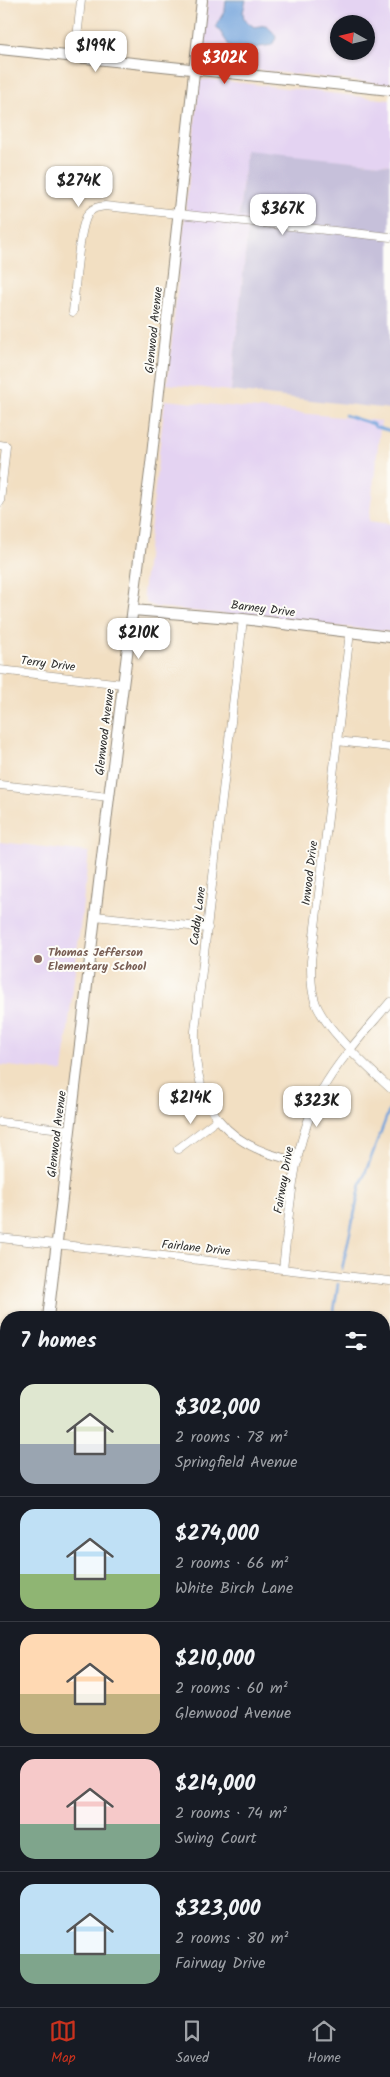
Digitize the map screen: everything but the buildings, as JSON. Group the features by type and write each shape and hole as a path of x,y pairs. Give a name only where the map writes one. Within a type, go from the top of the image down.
{"street":[{"path":"75,58 81,0"},
{"name":"Glenwood Avenue","path":"49,1311 109,797 133,610 202,0"},
{"path":"0,49 390,90"},
{"path":"73,312 82,232 88,213 96,208 105,206 390,237"},
{"path":"0,502 3,445"},
{"name":"Barney Drive","path":"133,610 242,619 390,637"},
{"name":"Caddy Lane","path":"242,619 194,1054 200,1085 205,1098 218,1119 235,1136 254,1148 278,1158 298,1161"},
{"name":"Inwood Drive","path":"350,632 311,961 312,985 316,1004 324,1019 390,1088"},
{"name":"Terry Drive","path":"0,670 123,684"},
{"path":"337,741 390,747"},
{"path":"0,785 109,797"},
{"path":"95,916 208,928"},
{"name":"Fairway Drive","path":"283,1269 298,1161 311,1112 322,1090 390,1002"},
{"path":"178,1149 218,1119"},
{"path":"0,1122 70,1130"},
{"name":"Fairlane Drive","path":"0,1238 390,1281"}],"shaded area":[{"path":"207,0 390,0 390,85 204,64 202,61"},
{"path":"208,79 390,100 390,165 246,151 239,216 249,218 231,391 167,384 199,84 201,80"},
{"path":"246,150 390,165 390,409 231,391 249,218 239,217"},
{"path":"165,400 381,421 369,521 390,524 390,632 156,607 146,603 143,593"},
{"name":"Thomas Jefferson Elementary School","path":"0,842 89,852 63,1072 0,1065"}],"water":[{"path":"226,0 246,0 243,12 244,19 254,27 266,25 276,38 272,45 232,49 216,26 225,10"}],"waterway":[{"path":"345,415 390,431"},
{"path":"342,1269 361,1184 390,1108"},
{"path":"334,1311 338,1284"}],"place":[{"name":"Thomas Jefferson Elementary School","path":"38,959"}]}
